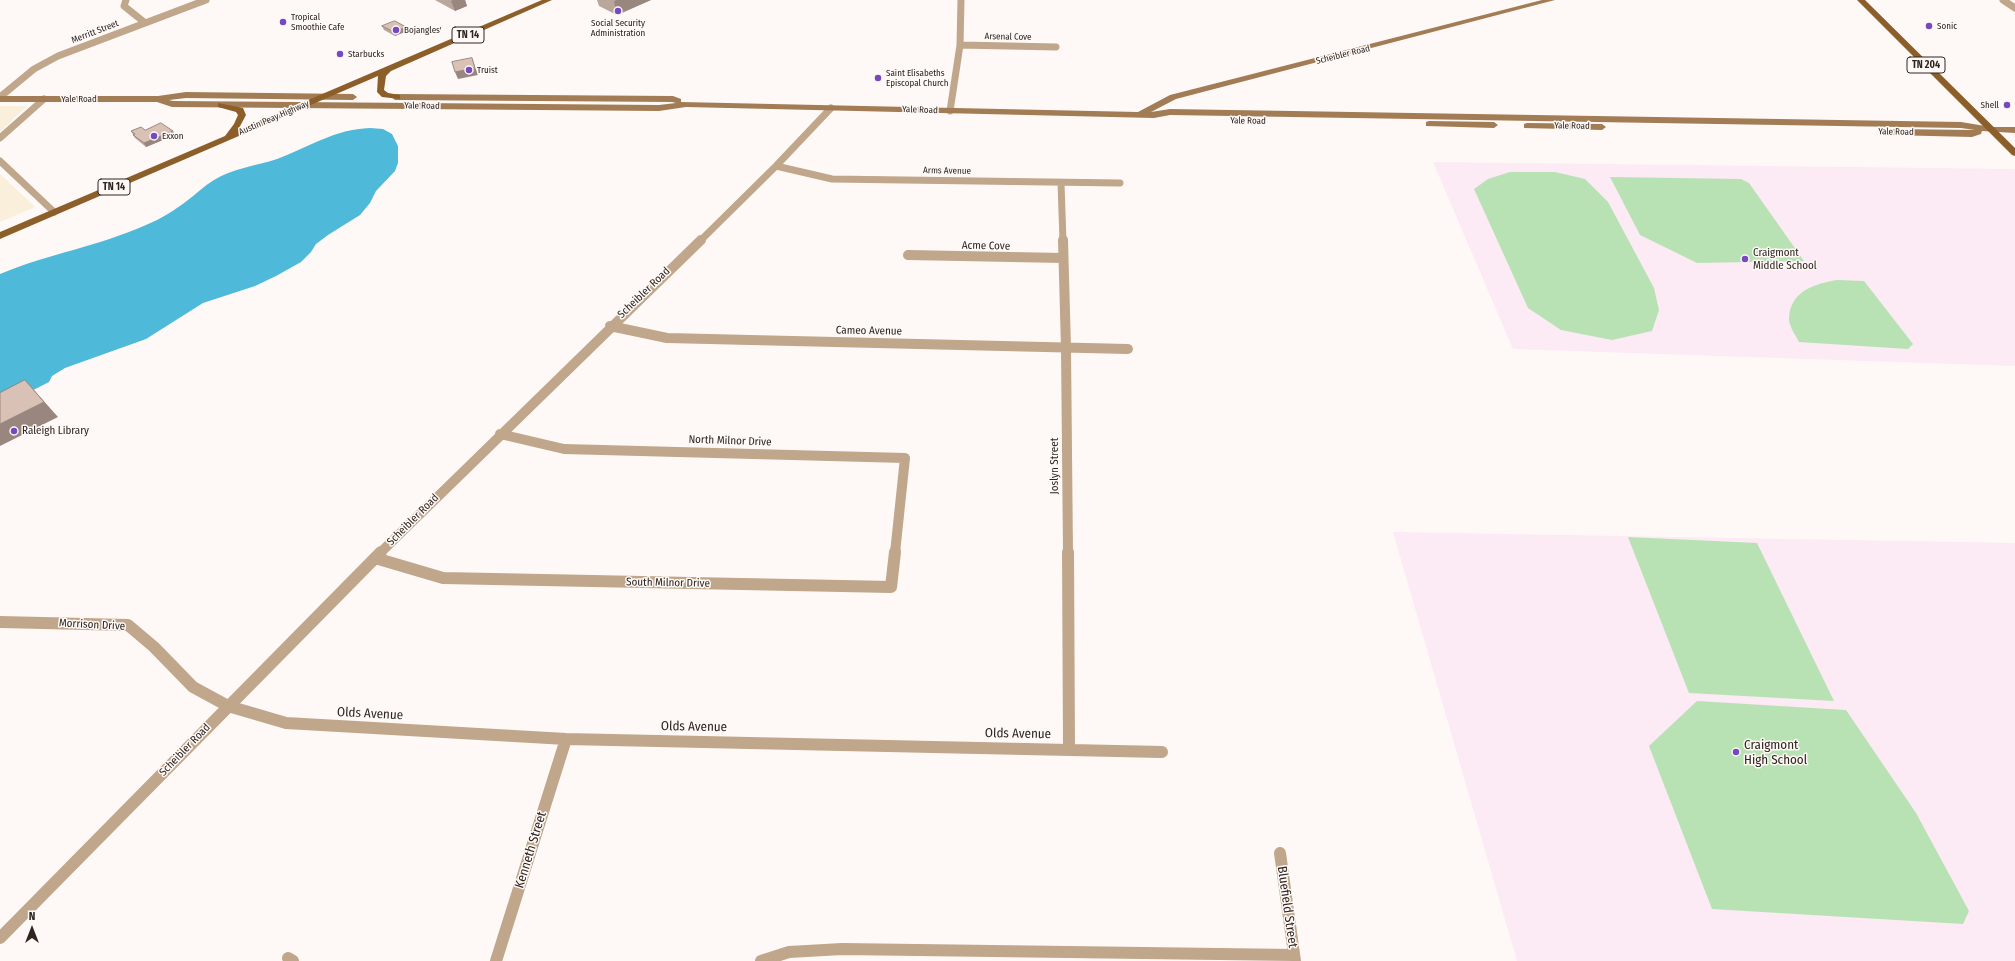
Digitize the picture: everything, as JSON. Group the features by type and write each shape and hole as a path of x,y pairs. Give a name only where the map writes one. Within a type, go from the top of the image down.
{"main road":[{"name":"Austin Peay Highway","path":"0,236 548,0"},
{"name":"Scheibler Road","path":"1138,115 1173,97 1551,0"},
{"name":"TN 204","path":"1861,0 2015,153"},
{"path":"387,70 382,76 380,90 385,95 396,97"},
{"name":"Yale Road","path":"0,98 158,99 193,95 672,99 686,104"},
{"name":"Yale Road","path":"158,99 172,104 659,108 686,104 1154,115 1166,120 1972,134 1991,130 2015,130"},
{"path":"221,104 240,110 242,115 238,125 228,138"}],"street":[{"path":"126,0 124,6 144,22"},
{"name":"Merritt Street","path":"0,98 34,69 58,56 144,22 206,0"},
{"path":"950,111 960,45 961,0"},
{"path":"2003,0 2015,8"},
{"name":"Arsenal Cove","path":"960,45 1056,47"},
{"path":"0,138 44,99"},
{"name":"Scheibler Road","path":"0,938 375,558 610,326 776,166 832,108"},
{"path":"0,161 54,212"},
{"name":"Arms Avenue","path":"776,166 832,179 1120,183"},
{"name":"Joslyn Street","path":"1061,183 1066,348 1069,749"},
{"name":"Acme Cove","path":"908,255 1063,258"},
{"name":"Cameo Avenue","path":"610,326 667,338 1128,349"},
{"name":"North Milnor Drive","path":"500,434 564,449 905,458 899,514"},
{"name":"South Milnor Drive","path":"375,558 443,578 891,588 899,514"},
{"name":"Morrison Drive","path":"0,622 128,625 154,647 192,687 228,706"},
{"name":"Olds Avenue","path":"228,706 286,723 566,739 1162,752"},
{"name":"Kenneth Street","path":"496,961 566,739"},
{"name":"Bluefield Street","path":"1280,853 1294,958"},
{"path":"761,961 789,952 842,949 1294,958"}],"shaded area":[{"path":"0,106 27,106 0,132"},
{"name":"Craigmont Middle School","path":"1433,162 2015,169 2015,366 1513,349"},
{"path":"0,174 35,207 0,222"},
{"name":"Craigmont High School","path":"1393,532 2015,543 2015,961 1517,961"}],"green space":[{"path":"1510,172 1555,172 1585,179 1608,202 1654,288 1659,310 1652,331 1612,340 1561,330 1528,308 1474,189 1488,179"},
{"path":"1610,177 1741,179 1749,183 1804,261 1697,263 1640,235"},
{"path":"1837,280 1864,281 1913,344 1908,349 1799,342 1789,322 1790,309 1794,302 1805,290 1820,284"},
{"path":"1628,537 1757,543 1834,701 1689,693"},
{"path":"1697,701 1846,710 1916,813 1969,911 1963,924 1712,909 1649,746"}],"water":[{"path":"357,129 383,129 392,134 398,146 398,163 395,171 376,191 370,203 360,215 316,244 311,252 301,262 255,286 203,303 146,339 65,368 52,376 49,382 0,407 0,274 36,261 110,239 152,223 178,207 210,182 221,176 277,159 334,135"}],"building":[{"path":"395,21 406,27 394,32 382,26"},
{"path":"472,58 475,68 455,72 452,62"},
{"name":"Exxon","path":"161,123 173,131 144,143 133,135 135,134 131,131 141,127 145,130"},
{"path":"25,380 44,402 0,424 0,393"}],"place":[{"name":"Social Security Administration","path":"618,11"},
{"name":"Tropical Smoothie Cafe","path":"283,22"},
{"name":"Sonic","path":"1929,26"},
{"name":"Bojangles'","path":"396,30"},
{"name":"Starbucks","path":"340,54"},
{"name":"Truist","path":"469,70"},
{"name":"Saint Elisabeths Episcopal Church","path":"878,78"},
{"name":"Shell","path":"2007,105"},
{"name":"Exxon","path":"154,136"},
{"name":"Craigmont Middle School","path":"1745,259"},
{"name":"Raleigh Library","path":"14,431"},
{"name":"Craigmont High School","path":"1736,752"}]}
